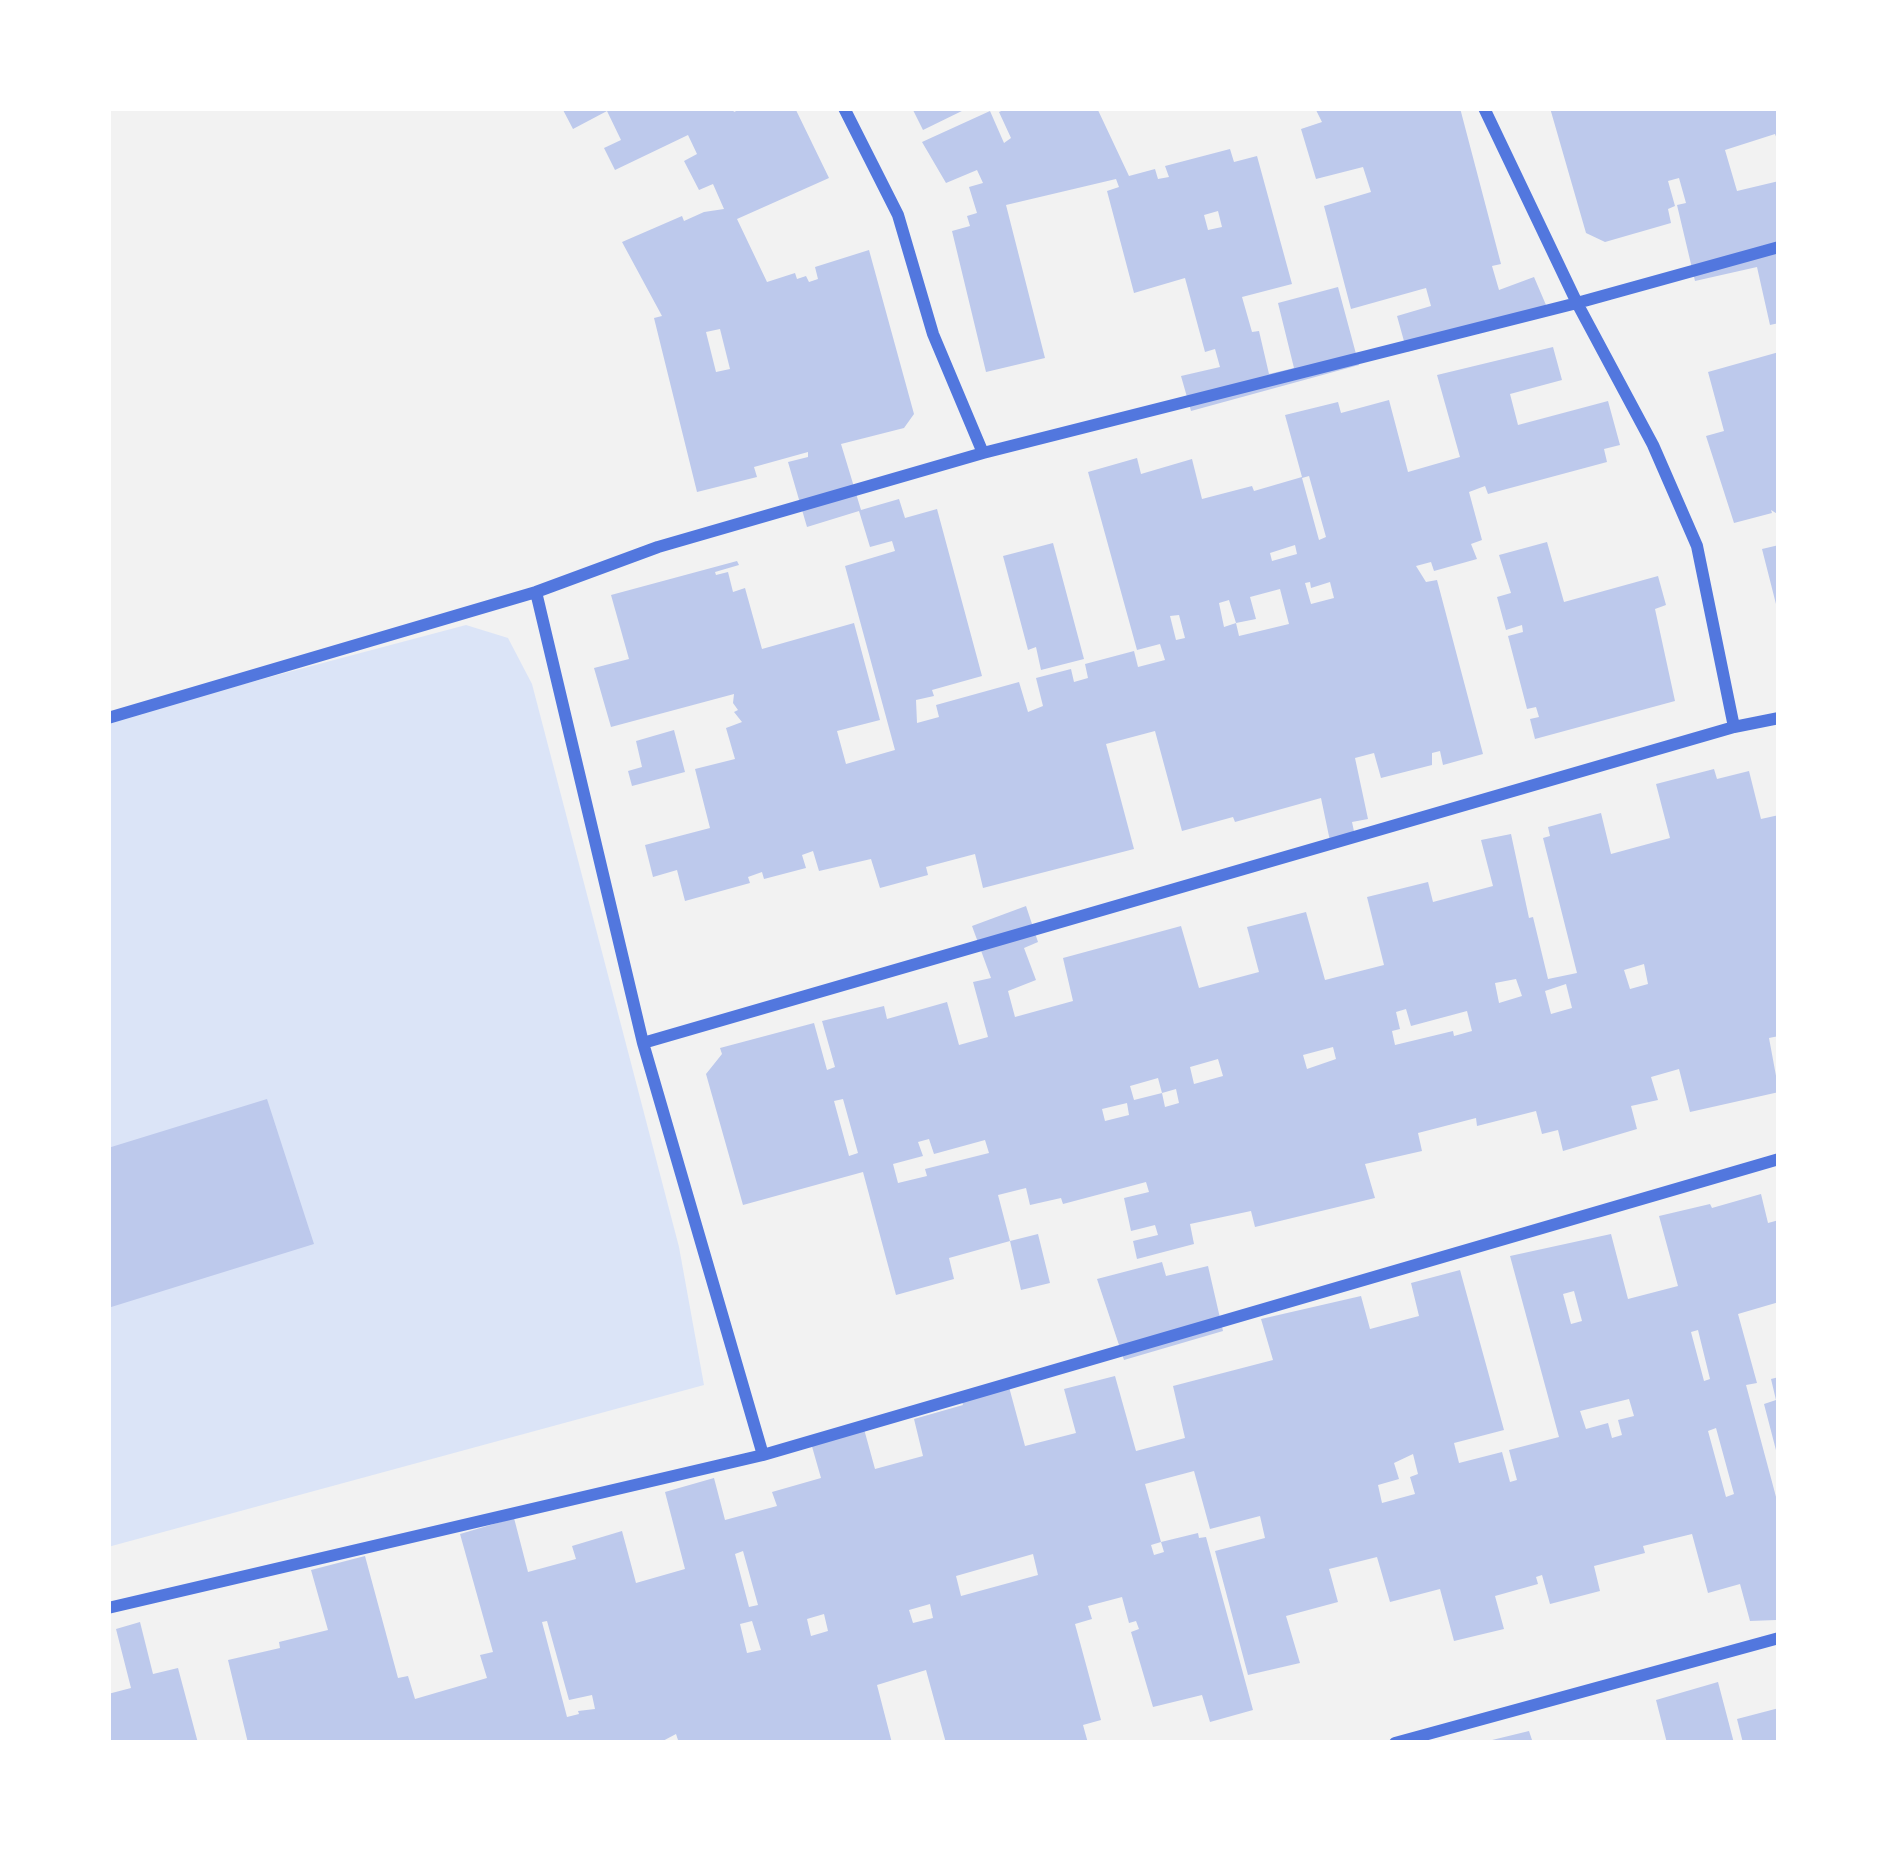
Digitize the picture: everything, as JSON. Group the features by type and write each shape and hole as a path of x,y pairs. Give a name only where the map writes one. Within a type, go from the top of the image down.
{"street":[{"path":"844,108 898,215 933,334 982,452"},
{"path":"1484,108 1577,303 1653,445 1697,546 1734,727"},
{"path":"108,718 536,592 658,547 982,452 1577,303 1779,247"},
{"path":"536,592 643,1043 763,1455"},
{"path":"643,1043 1734,727 1779,718"},
{"path":"108,1608 763,1455 1779,1159"},
{"path":"1395,1743 1779,1638"}],"shaded area":[{"path":"466,625 508,638 532,684 679,1247 704,1385 108,1547 108,720"}],"building":[{"path":"562,108 732,108 734,112 795,108 829,178 737,219 767,282 795,273 797,279 806,276 809,282 818,279 815,267 869,250 914,414 904,428 841,444 861,510 899,499 905,518 937,509 982,676 932,690 934,696 916,700 917,723 939,717 936,705 1019,682 1028,712 1043,706 1036,678 1071,669 1074,682 1088,678 1085,664 1134,651 1138,667 1165,660 1160,644 1137,650 1088,472 1137,458 1141,474 1192,459 1202,499 1252,486 1254,491 1302,477 1285,415 1338,402 1341,413 1389,400 1408,472 1460,457 1437,375 1553,347 1562,380 1510,394 1518,425 1608,401 1620,445 1604,449 1607,462 1488,494 1485,486 1469,492 1482,540 1471,544 1477,559 1434,571 1431,562 1416,566 1426,582 1437,580 1483,754 1443,765 1440,751 1432,753 1432,765 1381,778 1374,753 1355,758 1368,819 1352,822 1355,836 1330,841 1321,798 1182,831 1155,731 1106,744 1134,849 983,888 975,854 926,867 928,875 880,888 871,859 819,871 813,851 802,855 806,868 764,879 762,872 748,877 750,883 685,901 677,870 653,877 645,845 710,828 695,769 735,759 726,728 742,722 734,712 738,710 734,694 611,727 594,668 629,659 611,595 737,561 739,565 715,572 728,572 733,592 745,588 762,649 854,623 880,720 837,731 846,764 895,750 845,566 895,551 892,541 870,547 859,511 807,527 788,462 808,457 808,452 754,467 757,477 697,492 654,318 662,316 622,242 682,216 684,221 724,209 713,184 699,190 684,161 697,154 688,135 615,170 604,148 621,140 607,111 573,129","holes":["720,329 730,369 716,372 706,332","1309,476 1326,537 1319,540 1302,478","1295,545 1297,554 1272,561 1270,553","1310,582 1311,588 1330,582 1334,598 1311,604 1305,583","1280,589 1289,624 1239,636 1236,623 1256,619 1250,597","1229,600 1236,623 1224,627 1219,603","1179,615 1185,638 1176,640 1170,616"]},
{"path":"912,108 968,108 923,130"},
{"path":"1008,108 1097,108 1129,176 1155,169 1158,179 1169,177 1165,166 1230,149 1234,162 1257,156 1292,284 1242,297 1252,332 1259,331 1269,374 1294,368 1278,303 1338,287 1359,365 1191,411 1181,376 1220,367 1215,349 1205,352 1185,278 1134,293 1107,191 1119,187 1116,179 1006,205 1045,358 986,372 952,231 970,226 967,216 977,213 969,187 983,183 977,170 946,183 922,142 990,111 1004,143 1011,138 999,112","holes":["1218,211 1222,227 1208,230 1204,215"]},
{"path":"1315,108 1460,108 1501,264 1492,266 1499,290 1534,277 1549,312 1407,352 1397,316 1431,306 1426,288 1351,309 1324,206 1371,192 1363,167 1316,179 1301,129 1322,122"},
{"path":"1550,108 1779,108 1779,144 1775,134 1725,150 1737,191 1779,181 1779,323 1770,325 1757,267 1695,281 1677,205 1686,203 1679,178 1668,181 1675,206 1668,209 1671,223 1605,242 1586,233"},
{"path":"1779,352 1779,515 1771,510 1734,523 1706,436 1724,431 1708,372"},
{"path":"1547,542 1564,602 1658,576 1666,605 1655,609 1675,701 1535,739 1530,719 1539,717 1536,707 1527,709 1508,636 1523,632 1522,625 1506,630 1497,597 1511,593 1499,555"},
{"path":"1053,543 1084,659 1041,670 1036,647 1028,650 1003,556"},
{"path":"1779,545 1779,608 1777,608 1762,549"},
{"path":"674,730 685,772 632,786 628,771 642,767 636,741"},
{"path":"1714,769 1717,779 1749,771 1761,819 1779,815 1779,1036 1769,1038 1779,1092 1690,1112 1679,1069 1651,1077 1658,1100 1631,1106 1637,1129 1563,1151 1558,1130 1542,1134 1536,1111 1477,1126 1476,1118 1418,1133 1422,1151 1365,1164 1375,1198 1255,1227 1251,1211 1190,1224 1194,1244 1137,1259 1133,1241 1158,1235 1155,1225 1131,1231 1124,1198 1149,1192 1146,1182 1063,1204 1061,1198 1030,1205 1026,1188 998,1195 1010,1241 949,1258 954,1279 896,1295 863,1172 743,1205 706,1074 722,1054 720,1048 814,1023 827,1070 835,1067 822,1021 884,1006 887,1019 947,1002 959,1045 988,1037 973,982 991,978 972,926 1026,906 1038,942 1024,948 1036,980 1008,991 1015,1017 1073,1001 1063,958 1181,926 1199,988 1259,972 1247,927 1306,912 1325,980 1384,965 1367,897 1428,882 1433,902 1493,886 1481,840 1511,834 1548,979 1577,973 1543,838 1550,836 1548,827 1601,813 1611,854 1670,838 1656,784","holes":["1644,964 1648,984 1630,989 1624,970","1516,979 1522,996 1499,1003 1495,983","1566,984 1572,1008 1551,1014 1545,991","1406,1009 1411,1026 1467,1011 1472,1031 1395,1045 1392,1031 1400,1029 1396,1012","1333,1047 1336,1059 1307,1069 1303,1055","1218,1059 1223,1076 1194,1084 1190,1067","1158,1078 1162,1093 1134,1100 1130,1086","1176,1089 1179,1103 1165,1107 1162,1093","843,1099 858,1153 849,1156 834,1101","1127,1103 1129,1115 1105,1121 1102,1109","929,1139 934,1154 985,1140 989,1153 925,1169 927,1176 898,1183 893,1164 923,1156 918,1142"]},
{"path":"267,1099 314,1244 108,1308 108,1148"},
{"path":"1761,1194 1768,1223 1779,1220 1779,1302 1738,1314 1757,1383 1746,1385 1779,1508 1776,1620 1750,1621 1740,1584 1708,1593 1692,1534 1643,1546 1645,1553 1594,1566 1600,1591 1550,1604 1542,1575 1536,1577 1538,1584 1495,1596 1504,1629 1454,1641 1440,1589 1390,1602 1377,1557 1329,1569 1338,1602 1286,1616 1300,1663 1248,1675 1215,1551 1265,1538 1260,1516 1210,1529 1194,1471 1145,1484 1161,1542 1198,1533 1199,1538 1206,1537 1253,1710 1210,1722 1202,1695 1153,1707 1131,1632 1139,1629 1136,1621 1129,1623 1122,1597 1088,1606 1092,1619 1075,1624 1101,1720 1083,1725 1088,1743 946,1743 926,1670 877,1685 892,1743 679,1743 676,1734 659,1743 248,1743 228,1660 328,1630 311,1570 365,1556 398,1678 408,1676 415,1699 487,1678 480,1655 493,1652 460,1534 514,1518 528,1572 576,1559 572,1546 622,1531 636,1583 685,1569 665,1492 714,1478 725,1520 777,1506 772,1492 821,1478 811,1443 864,1429 875,1469 923,1456 914,1419 963,1405 961,1399 1009,1387 1025,1446 1076,1433 1064,1389 1115,1376 1136,1451 1185,1438 1173,1386 1273,1360 1261,1319 1361,1296 1370,1329 1419,1316 1411,1283 1460,1270 1504,1430 1454,1443 1459,1463 1502,1452 1510,1482 1517,1480 1509,1450 1559,1437 1510,1256 1611,1234 1628,1299 1678,1286 1659,1216","holes":["1574,1291 1582,1321 1571,1324 1563,1294","1698,1330 1710,1379 1704,1381 1691,1332","1629,1399 1634,1416 1618,1420 1622,1435 1612,1438 1608,1423 1586,1429 1580,1411","1716,1428 1734,1494 1726,1497 1708,1431","1413,1454 1418,1474 1410,1477 1415,1494 1382,1503 1378,1485 1399,1479 1394,1463","1161,1542 1164,1552 1154,1555 1151,1545","743,1551 758,1605 749,1607 735,1554","1033,1554 1038,1575 961,1596 956,1576","930,1604 933,1618 913,1623 909,1610","824,1614 828,1631 811,1636 807,1619","547,1621 569,1700 592,1695 595,1709 567,1717 542,1622","752,1621 761,1650 747,1653 740,1624"]},
{"path":"1038,1234 1050,1283 1021,1290 1010,1241"},
{"path":"1162,1262 1166,1276 1208,1266 1223,1331 1124,1360 1097,1279"},
{"path":"1779,1377 1777,1454 1764,1404 1776,1400 1771,1379"},
{"path":"140,1622 153,1674 178,1668 198,1743 108,1743 108,1694 131,1688 116,1629"},
{"path":"1718,1682 1734,1743 1667,1743 1656,1700"},
{"path":"1779,1708 1779,1743 1743,1743 1737,1719"},
{"path":"1529,1731 1533,1743 1488,1741"}]}
